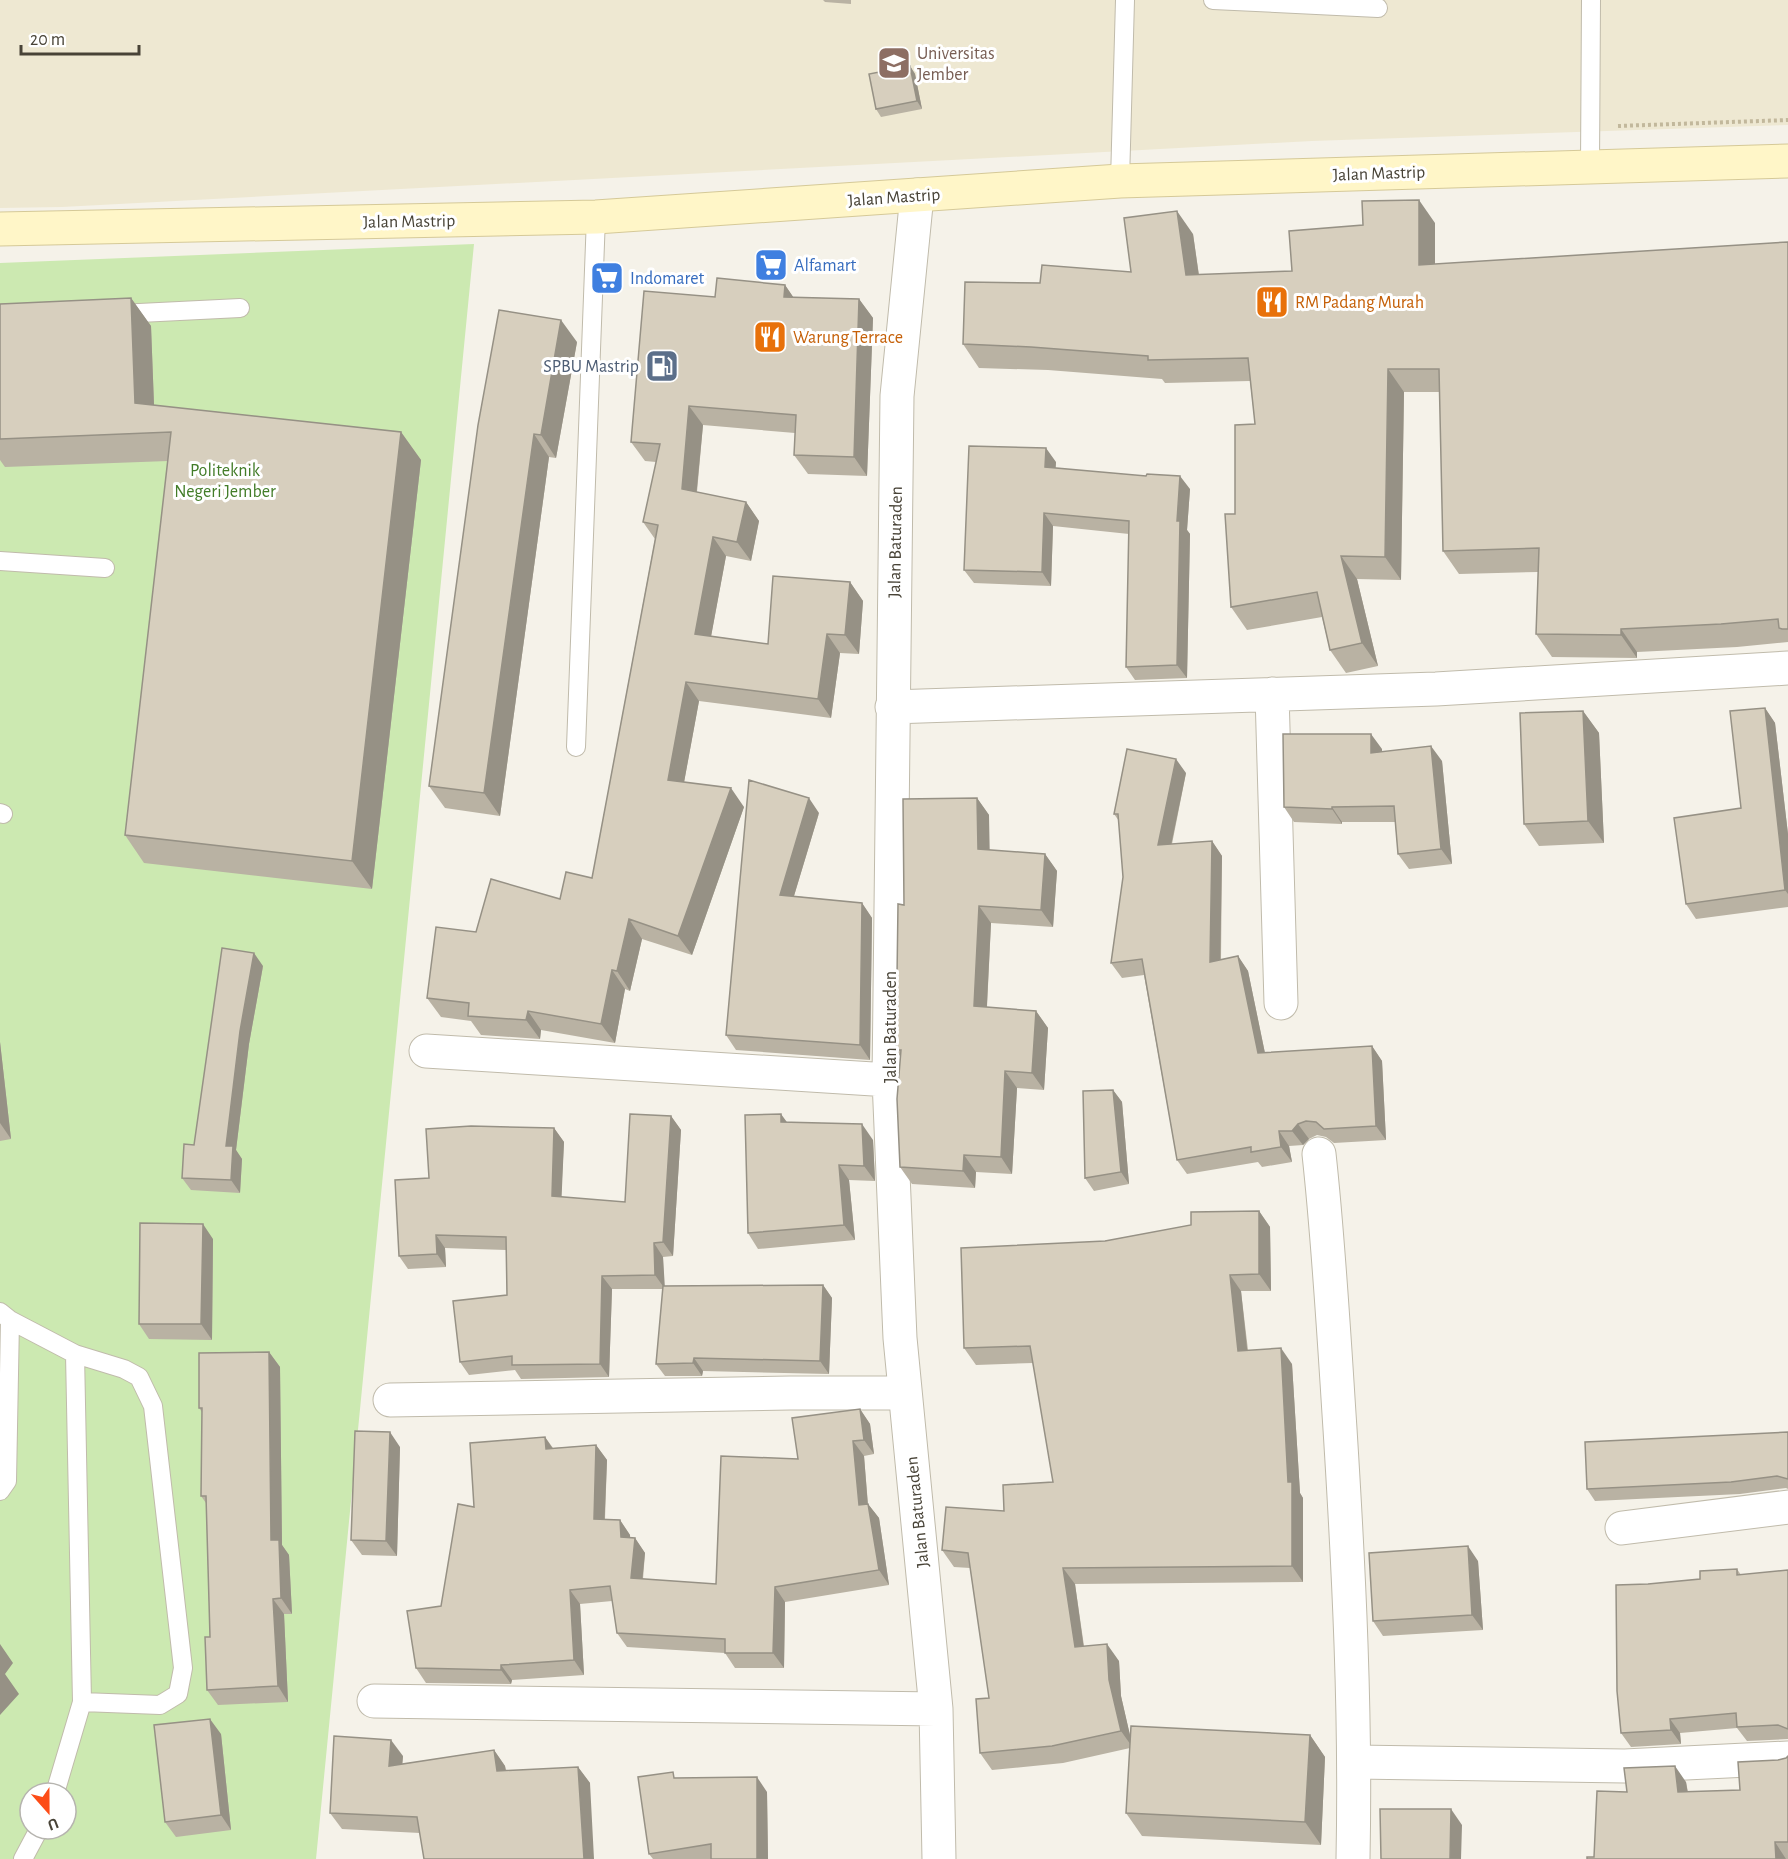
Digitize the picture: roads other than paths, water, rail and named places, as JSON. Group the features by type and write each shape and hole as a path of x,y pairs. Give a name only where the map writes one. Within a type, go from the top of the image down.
{"main road":[{"name":"Jalan Mastrip","path":"0,229 596,217 1120,181 1788,161"}],"street":[{"name":"Jalan Baturaden","path":"917,195 897,396 889,1080 899,1315 936,1709 939,1859"},
{"path":"892,707 1448,689 1788,668"},
{"path":"1272,694 1281,1003"},
{"path":"426,1051 889,1080"},
{"path":"1318,1154 1327,1227 1350,1594 1355,1762 1353,1859"},
{"path":"390,1400 790,1393 905,1394"},
{"path":"1622,1528 1788,1507"},
{"path":"374,1701 936,1709"},
{"path":"1355,1762 1625,1766 1788,1758"}],"lane":[{"path":"1120,181 1125,0"},
{"path":"1213,0 1378,8"},
{"path":"1590,166 1591,0"},
{"path":"576,747 596,217"},
{"path":"103,315 240,308"},
{"path":"0,561 105,567"},
{"path":"0,1491 7,1481 5,1316 75,1354 124,1369 139,1377 153,1406 183,1668 178,1694 160,1706 82,1702"},
{"path":"59,1781 82,1702 75,1354"},
{"path":"23,1859 33,1841"}],"place":[{"name":"Universitas Jember","path":"894,63"},
{"name":"Alfamart","path":"771,265"},
{"name":"Indomaret","path":"607,278"},
{"name":"RM Padang Murah","path":"1272,302"},
{"name":"Warung Terrace","path":"770,337"},
{"name":"SPBU Mastrip","path":"662,366"}],"park label":[{"name":"Politeknik Negeri Jember","path":"225,480"}]}
